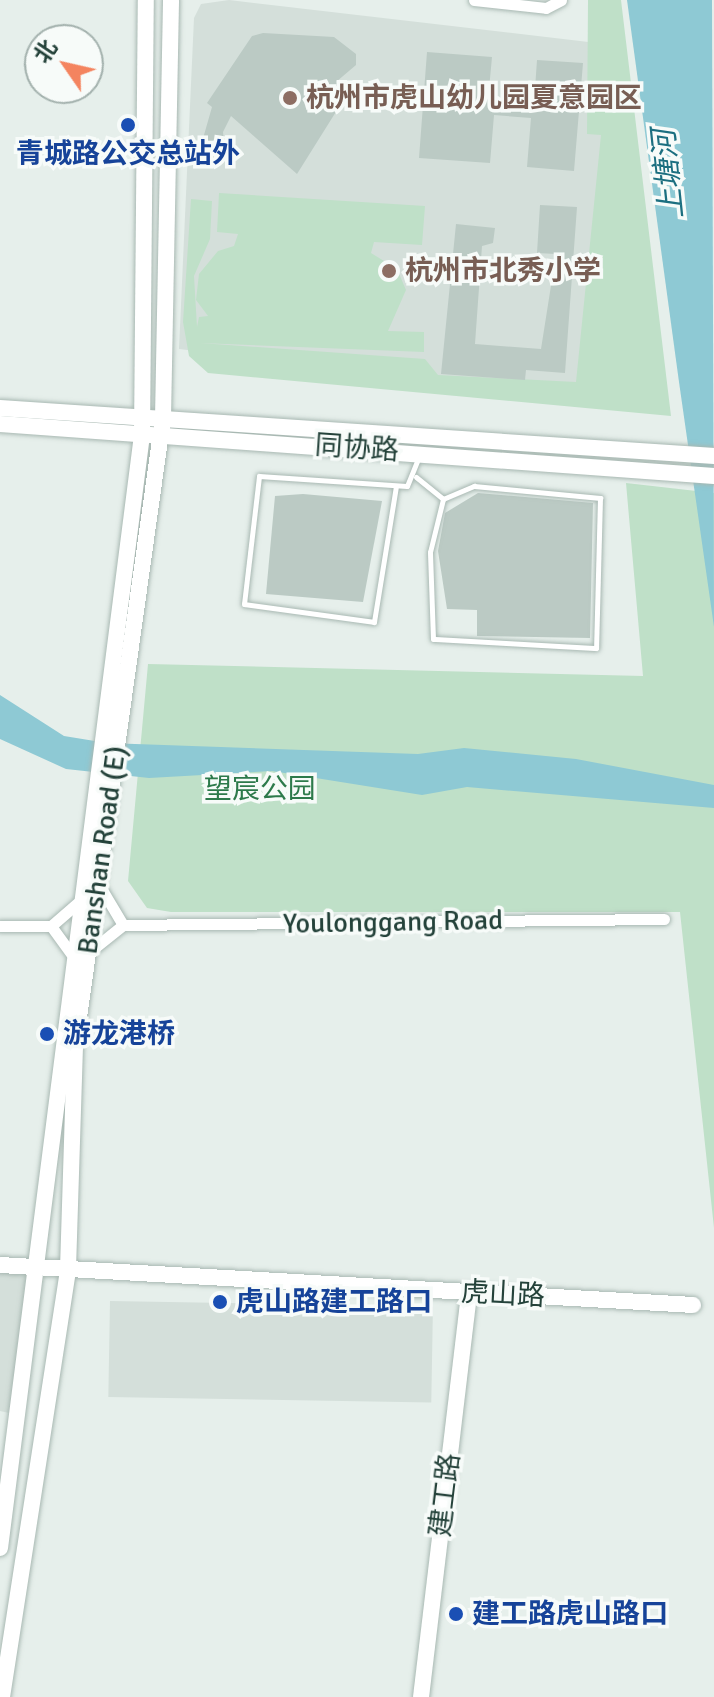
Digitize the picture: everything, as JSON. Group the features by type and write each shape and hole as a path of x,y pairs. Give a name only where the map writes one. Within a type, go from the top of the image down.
{"main road":[{"name":"Banshan Road (E)","path":"115,702 142,435 146,0"},
{"name":"Banshan Road (E)","path":"2,1697 68,1269 80,953 79,902 104,780 161,426 171,0"},
{"name":"同协路","path":"0,408 140,417 161,426 420,453 714,476"},
{"name":"同协路","path":"0,424 142,435 161,426 660,450 714,456"},
{"name":"Banshan Road (E)","path":"0,1548 80,953 98,883 104,780"},
{"path":"0,1265 68,1269"},
{"name":"虎山路","path":"68,1269 693,1305"},
{"name":"建工路","path":"421,1697 469,1292"}],"street":[{"path":"474,0 559,3"},
{"path":"51,926 80,953 123,925 98,883"},
{"path":"0,926 51,926 79,902"},
{"name":"Youlonggang Road","path":"123,925 664,919"}],"lane":[{"path":"416,477 420,453"},
{"path":"396,486 374,622 244,604 259,476 396,486 416,477"},
{"path":"416,477 443,499"},
{"path":"474,486 600,498 596,648 433,639 430,552 443,499 474,486"}],"shaded area":[{"name":"杭州市北秀小学","path":"229,0 614,45 587,397 179,349 194,18 201,4"},
{"path":"0,1265 37,1268 18,1415 0,1411"},
{"path":"110,1301 433,1307 431,1403 108,1397"}],"green space":[{"path":"588,0 621,0 671,416 208,373 189,356 183,322 191,199 212,201 210,239 194,276 197,327 199,317 208,316 196,300 199,274 218,251 234,246 238,234 217,232 219,193 425,206 422,245 374,242 371,253 397,269 406,290 388,331 424,332 424,352 200,343 425,359 438,375 576,382 601,135 587,134"},
{"name":"望宸公园","path":"626,483 714,493 714,1228 680,912 171,912 147,908 128,881 148,664 643,676"}],"water":[{"name":"上塘河","path":"627,0 712,0 714,627 679,382"},
{"path":"0,695 64,736 107,743 418,754 464,748 576,759 714,785 714,808 467,787 422,795 272,771 149,778 66,769 0,739"}],"building":[{"path":"263,33 334,37 356,54 356,65 336,82 349,91 297,174 231,116 223,132 226,161 198,156 212,107 207,103 252,36"},
{"path":"427,52 492,57 488,100 534,103 537,60 583,63 574,171 527,167 531,118 494,115 490,163 419,158"},
{"path":"540,205 577,207 565,373 526,370 525,380 441,374 456,224 495,228 493,243 482,246 475,344 541,349 556,254 537,253"},
{"path":"478,493 593,503 590,638 477,636 477,610 447,609 438,551 445,513"},
{"path":"303,494 382,501 363,602 266,594 275,496"}],"place":[{"name":"杭州市虎山幼儿园夏意园区","path":"290,98"},
{"name":"青城路公交总站外","path":"128,125"},
{"name":"杭州市北秀小学","path":"389,271"},
{"name":"游龙港桥","path":"47,1034"},
{"name":"虎山路建工路口","path":"220,1302"},
{"name":"建工路虎山路口","path":"456,1614"}]}
